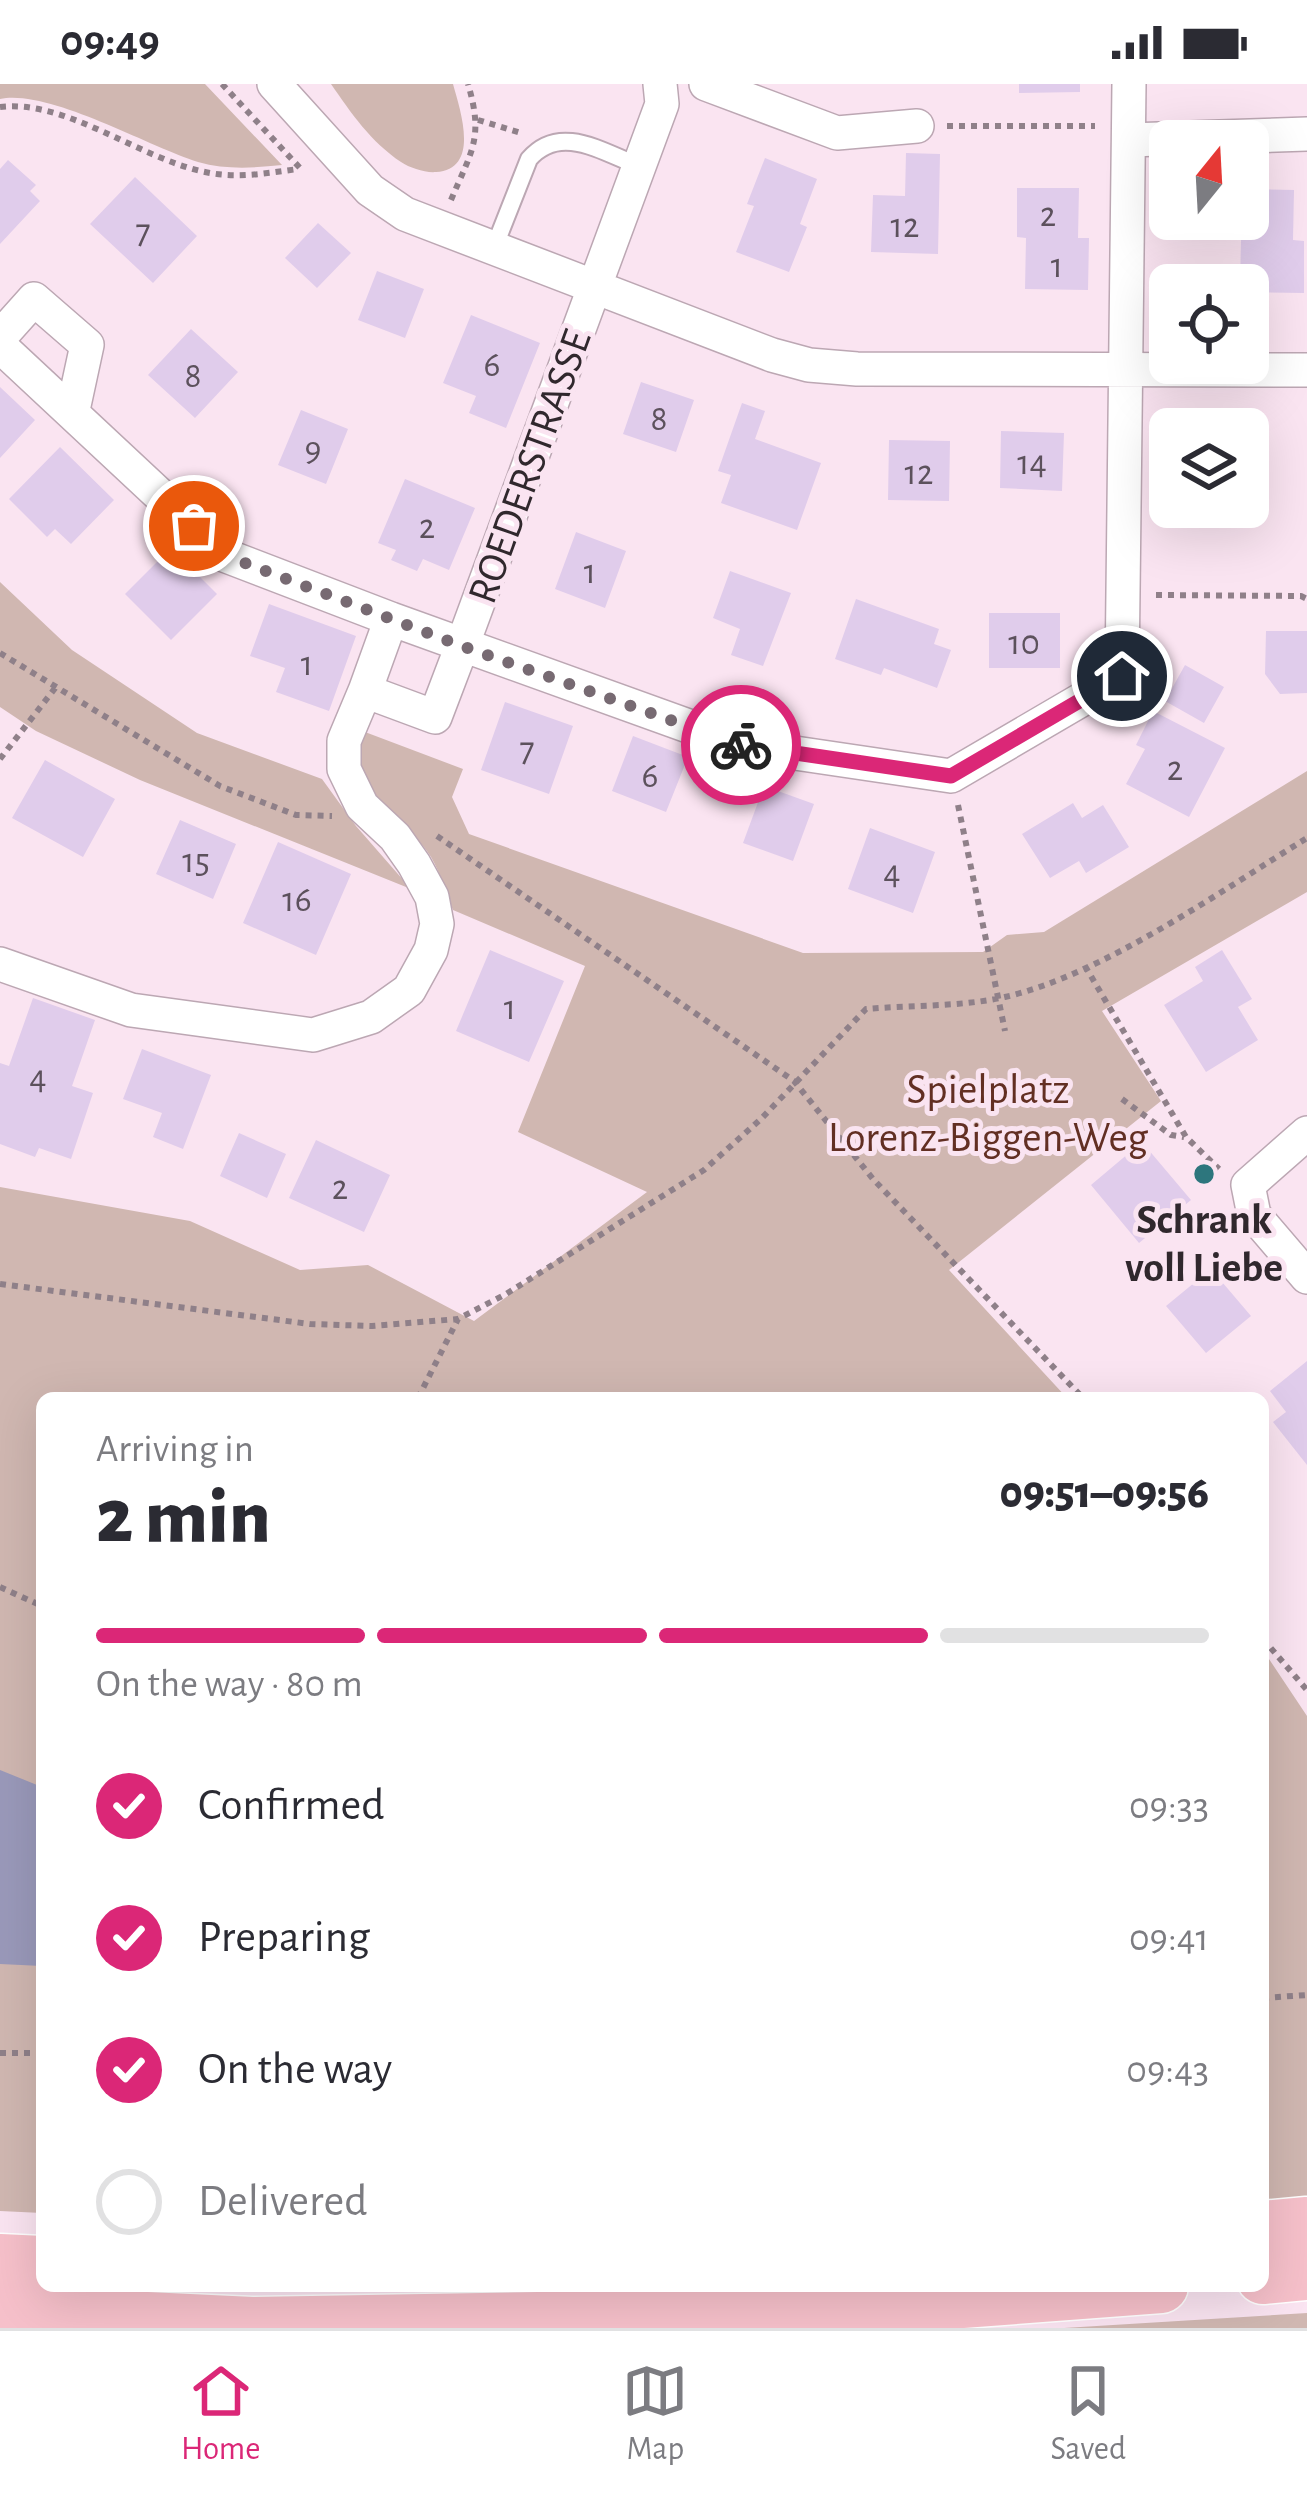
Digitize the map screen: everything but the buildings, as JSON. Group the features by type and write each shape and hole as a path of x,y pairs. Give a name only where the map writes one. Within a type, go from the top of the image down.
{"highway":[{"path":"1269,2227 1307,2224"},
{"path":"0,2260 36,2263"},
{"path":"1269,2276 1307,2272"},
{"path":"0,2312 252,2324 754,2315 1078,2292"}],"street":[{"path":"274,84 370,190 405,214 772,356 857,370 1307,370"},
{"name":"ROEDERSTRASSE","path":"364,691 435,717 662,104 660,84"},
{"path":"706,84 837,133 917,126"},
{"path":"462,646 741,745 951,776 1122,676 1129,84"},
{"path":"1129,133 1307,134"},
{"path":"0,341 34,299 86,345 73,410"},
{"name":"ROEDERSTRASSE","path":"0,341 224,555 462,646"},
{"path":"0,964 131,1010 313,1035 370,1017 409,990 431,950 437,924 432,897 414,864 362,806 344,769 344,742 391,619"},
{"path":"1307,1133 1248,1185 1254,1215 1307,1277"}],"lane":[{"path":"494,248 529,159 539,147 569,140 639,166"}],"path":[{"path":"438,230 477,140 478,120 468,84"},
{"path":"0,107 13,105 61,116 204,172 244,176 298,169"},
{"path":"478,120 551,141"},
{"path":"917,126 1129,133"},
{"path":"1123,595 1307,599"},
{"path":"0,653 220,786 296,815 345,817 362,806 441,838 794,1081 873,1179 1078,1392"},
{"path":"0,759 56,687"},
{"path":"951,776 1005,1031"},
{"path":"0,1284 310,1324 373,1326 458,1319 691,1180 761,1119 866,1009 1001,998 1050,984 1175,919 1307,838"},
{"path":"1085,966 1186,1137 1213,1166 1248,1185"},
{"path":"1122,1099 1171,1135 1186,1137"},
{"path":"421,1392 458,1319"},
{"path":"0,1587 36,1603"},
{"path":"1269,1646 1307,1690"},
{"path":"1269,1998 1307,1995"},
{"path":"0,2054 36,2053"}],"green space":[{"path":"0,84 205,84 282,165 230,167 198,162 71,110 20,98 0,99"},
{"path":"331,84 453,84 464,137 459,161 436,172 405,164 371,136"},
{"path":"0,582 72,650 197,733 322,779 411,889 140,780 36,731 0,707"},
{"name":"Spielplatz Lorenz-Biggen-Weg","path":"365,732 463,769 452,797 469,834 803,953 983,952 1007,935 1044,932 1307,771 1307,892 1102,1011 1161,1101 949,1270 1061,1392 36,1392 36,2213 0,2211 0,1187 190,1221 300,1270 368,1265 474,1321 647,1192 518,1132 585,966 453,910 431,857 368,784 359,751"},
{"path":"1269,1659 1307,1716 1307,2197 1269,2202"},
{"path":"1307,2313 1307,2328 1064,2328"}],"water":[{"path":"0,1770 36,1785 36,1966 0,1964"}],"way so far":[{"path":"194,526 224,555 741,745"}],"place":[{"name":"Schrank voll Liebe","path":"1204,1174"}],"route":[{"path":"741,745 951,776 1122,676"}]}
